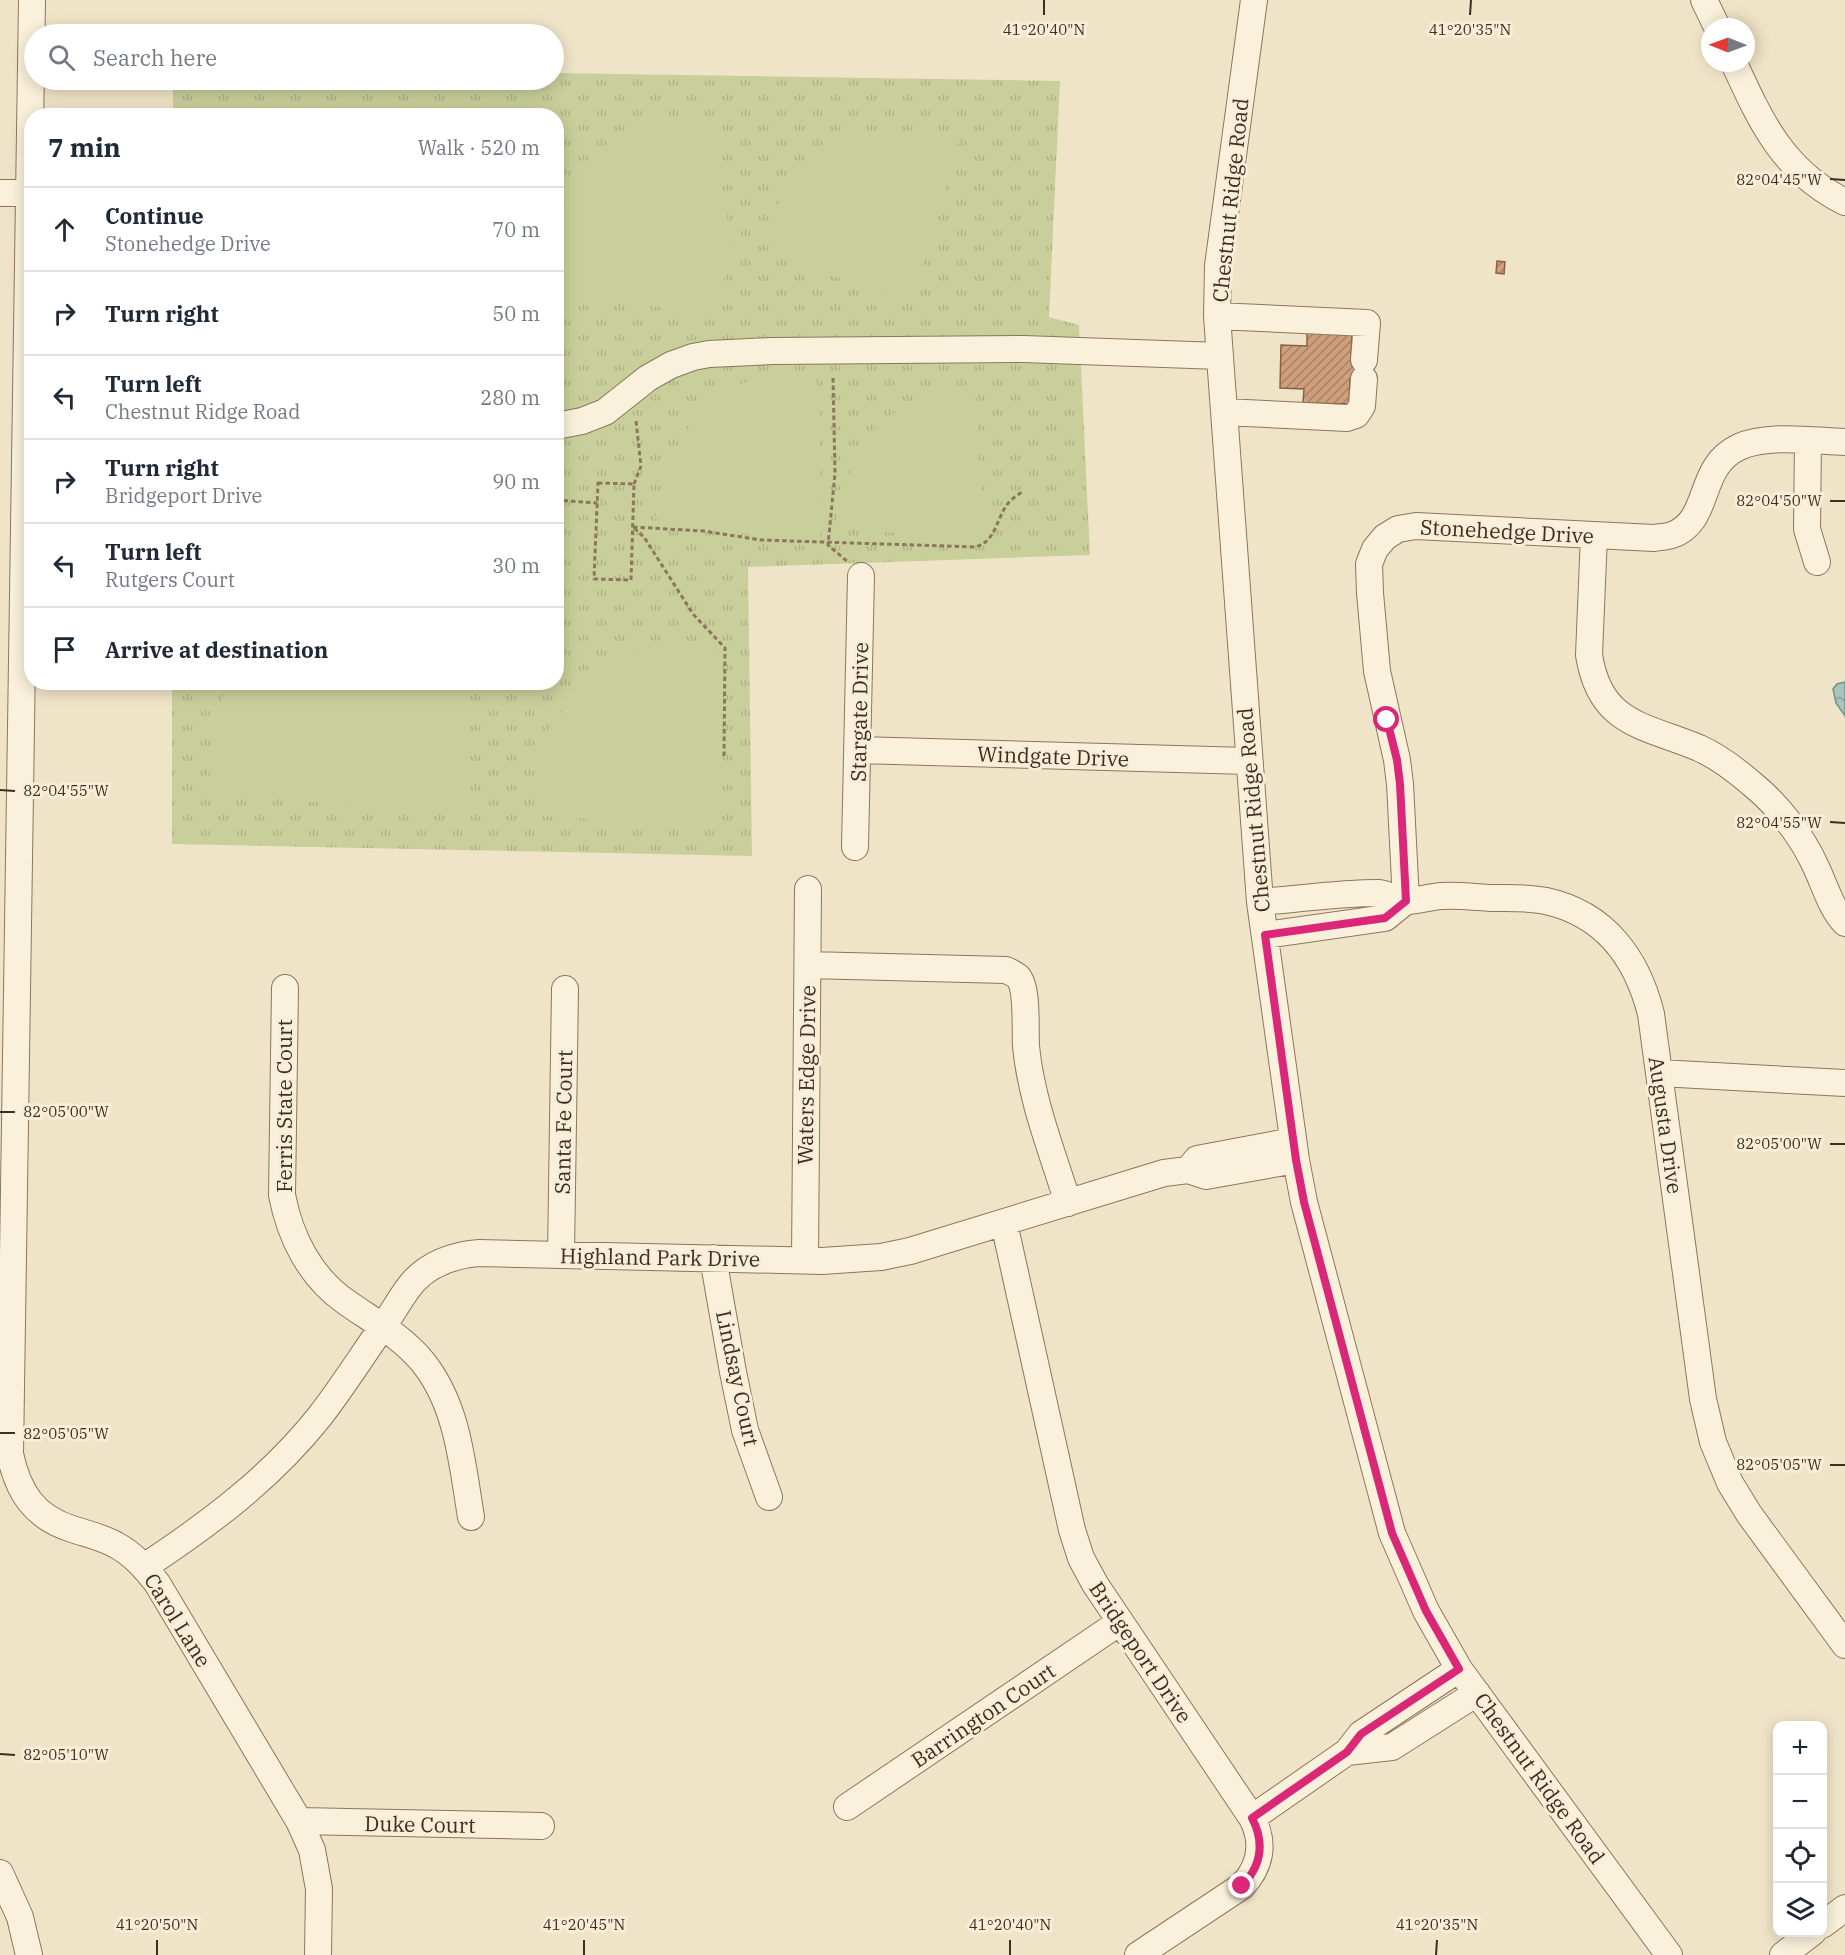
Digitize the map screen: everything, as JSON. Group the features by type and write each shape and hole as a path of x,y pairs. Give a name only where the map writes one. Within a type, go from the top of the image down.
{"street":[{"name":"Carol Lane","path":"32,0 32,24"},
{"name":"Chestnut Ridge Road","path":"1254,0 1218,266 1217,316 1260,902 1294,1151 1304,1202 1392,1533 1426,1611 1459,1669 1669,1955"},
{"path":"1704,0 1713,18"},
{"path":"1738,72 1761,122 1780,150 1805,175 1845,202"},
{"name":"Carol Lane","path":"30,108 31,90"},
{"path":"0,193 24,193"},
{"path":"1217,316 1367,323 1362,406 1356,415 1347,418 1224,412"},
{"path":"564,424 582,421 605,412 648,378 671,365 709,354 971,348 1220,356"},
{"name":"Stonehedge Drive","path":"1406,901 1400,784 1377,672 1369,564 1385,537 1398,529 1416,526 1654,538 1672,536 1687,527 1695,516 1715,465 1738,448 1755,441 1845,442"},
{"path":"1808,441 1807,529 1817,562"},
{"path":"1594,535 1589,655 1592,675 1600,693 1613,710 1632,722 1702,750 1753,784 1801,838 1832,904 1845,923"},
{"name":"Stargate Drive","path":"855,847 858,750 856,570"},
{"name":"Carol Lane","path":"24,627 10,1454 14,1475 20,1489 33,1506 51,1520 71,1529 97,1536 117,1546 144,1567 157,1583 299,1821 312,1850 320,1889 318,1955"},
{"name":"Windgate Drive","path":"858,750 1248,761"},
{"name":"Waters Edge Drive","path":"805,1260 808,889"},
{"name":"Augusta Drive","path":"1260,902 1381,893 1406,901 1441,896 1522,898 1546,901 1568,908 1589,919 1608,933 1624,950 1636,969 1651,1014 1703,1399 1713,1442 1730,1483 1749,1514 1845,1645"},
{"path":"1265,935 1385,918 1406,901"},
{"path":"808,965 1006,970 1017,975 1021,981 1024,1000 1026,1046 1032,1092 1068,1203"},
{"name":"Ferris State Court","path":"285,988 282,1195 287,1221 309,1264 325,1284 344,1301 401,1340 422,1362 446,1400 456,1429 471,1517"},
{"name":"Santa Fe Court","path":"561,1255 565,989"},
{"path":"1659,1073 1845,1083"},
{"name":"Highland Park Drive","path":"144,1567 195,1534 239,1499 281,1460 318,1418 414,1282 430,1267 443,1260 464,1254 479,1253 805,1260 852,1260 881,1257 910,1251 1164,1173 1188,1170 1206,1176 1294,1151"},
{"name":"Bridgeport Drive","path":"1004,1223 1072,1530 1081,1558 1095,1584 1258,1829 1261,1847 1259,1860 1251,1876 1242,1886 1138,1955"},
{"name":"Lindsay Court","path":"713,1258 745,1430 769,1497"},
{"name":"Barrington Court","path":"847,1807 1120,1622"},
{"path":"1252,1818 1347,1752 1361,1734 1459,1669"},
{"path":"1347,1752 1392,1747 1477,1693"},
{"name":"Duke Court","path":"299,1821 541,1826"},
{"path":"0,1873 20,1917 29,1955"},
{"path":"1827,1921 1845,1908"},
{"path":"1783,1955 1806,1937"}],"path":[{"path":"833,378 835,473 828,545 856,570"},
{"path":"634,484 598,483 594,579 631,580 634,484 641,466 636,421"},
{"path":"633,527 703,531 761,540 975,547 988,540 1009,501 1022,492"},
{"path":"564,501 597,503"},
{"path":"633,527 644,537 693,614 725,648 724,758"}],"green space":[{"path":"564,73 1060,81 1049,317 1079,325 1090,555 748,567 752,856 172,844 172,690 564,690 564,108 173,108 173,90 564,90"},
{"path":"712,116 733,255 711,313 564,296 564,202 585,164 636,125"},
{"path":"875,134 959,139 911,304 775,255 774,210 794,180 827,146"},
{"path":"775,369 807,372 817,382 823,532 808,544 655,519 666,472 686,431 701,412 735,387"},
{"path":"967,387 976,397 978,450 985,518 968,540 834,527 843,491 861,446 875,428 921,396"},
{"path":"714,646 719,812 701,827 532,815 544,736 566,706 606,668 636,650"},
{"path":"225,690 464,690 472,801 460,816 208,792 212,738"}],"water":[{"path":"1845,682 1845,716 1836,703 1833,689 1837,684"}],"building":[{"path":"1497,261 1505,262 1504,274 1496,273"},
{"path":"1307,331 1352,333 1351,360 1372,360 1371,379 1350,379 1349,404 1303,403 1304,389 1280,388 1281,345 1307,346"}],"route":[{"path":"1242,1886 1251,1876 1259,1860 1261,1847 1258,1829 1252,1818 1347,1752 1361,1734 1459,1669 1426,1611 1392,1533 1304,1202 1296,1160 1265,935 1385,918 1406,901 1400,784 1397,760 1387,720"}]}
